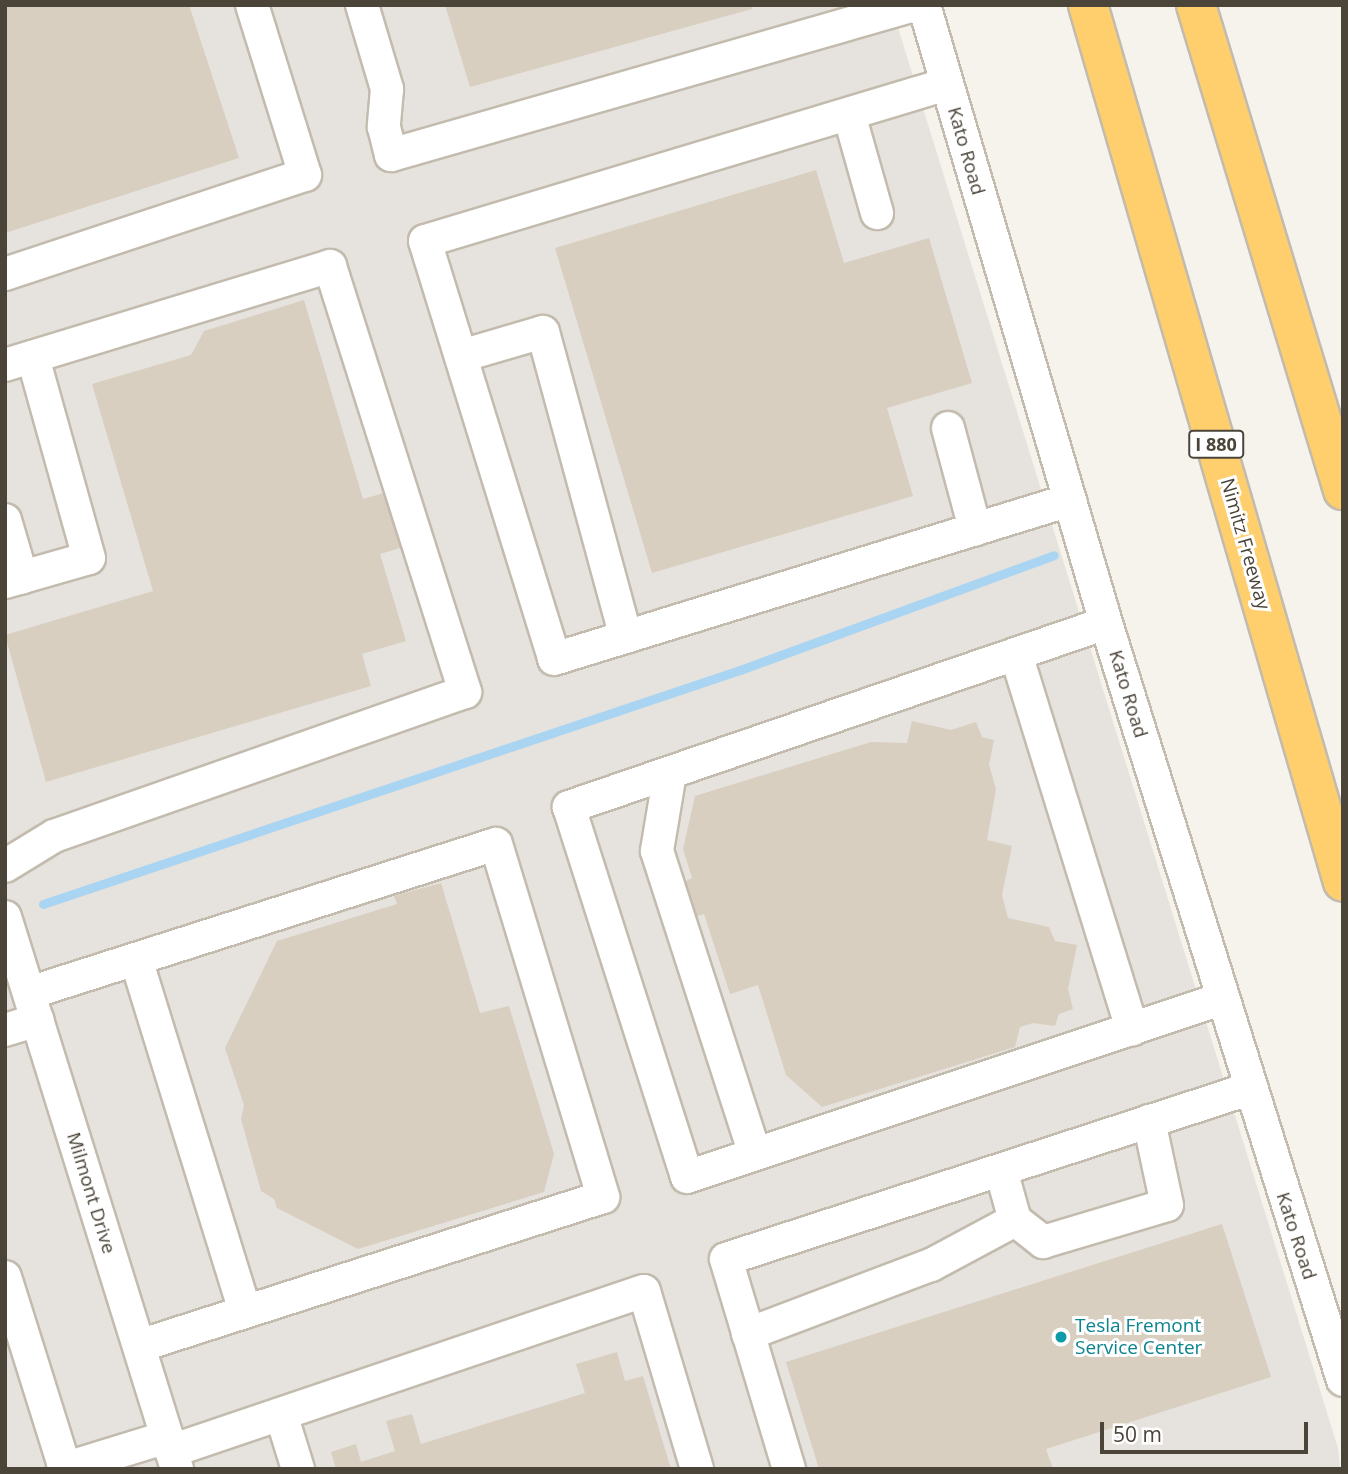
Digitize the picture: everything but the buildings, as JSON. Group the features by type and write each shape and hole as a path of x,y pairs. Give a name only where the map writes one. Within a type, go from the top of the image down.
{"highway":[{"name":"Nimitz Freeway","path":"1088,5 1343,882"},
{"path":"1196,5 1343,490"}],"street":[{"path":"5,274 305,175 252,5"},
{"path":"362,5 387,89 384,127 391,155 824,18 914,5"},
{"name":"Kato Road","path":"924,5 1106,623 1249,1089 1343,1380"},
{"path":"947,85 425,240 554,659 1069,500"},
{"path":"849,114 877,213"},
{"path":"5,520 14,580 89,558 19,361 330,266 465,692 54,836 5,866"},
{"path":"461,356 544,332 626,636"},
{"path":"948,428 975,529"},
{"path":"1106,623 569,807 687,1177 1221,999"},
{"path":"1016,654 1132,1029"},
{"path":"670,773 657,851 755,1154"},
{"path":"5,1030 33,1007 136,959 496,844 603,1197 139,1346"},
{"name":"Milmont Drive","path":"5,916 172,1452"},
{"path":"136,959 245,1312"},
{"path":"789,1469 726,1259 1249,1089"},
{"path":"1001,1170 1015,1220 1043,1242 1167,1205 1149,1121"},
{"path":"748,1334 931,1265 1015,1220"},
{"path":"5,1277 64,1469 172,1452 644,1290 696,1469"},
{"path":"281,1414 298,1469"}],"shaded area":[{"path":"5,5 891,5 1338,1448 1340,1469 5,1469"}],"waterway":[{"path":"43,904 740,670 1054,555"}],"place":[{"name":"Tesla Fremont Service Center","path":"1061,1337"}]}
